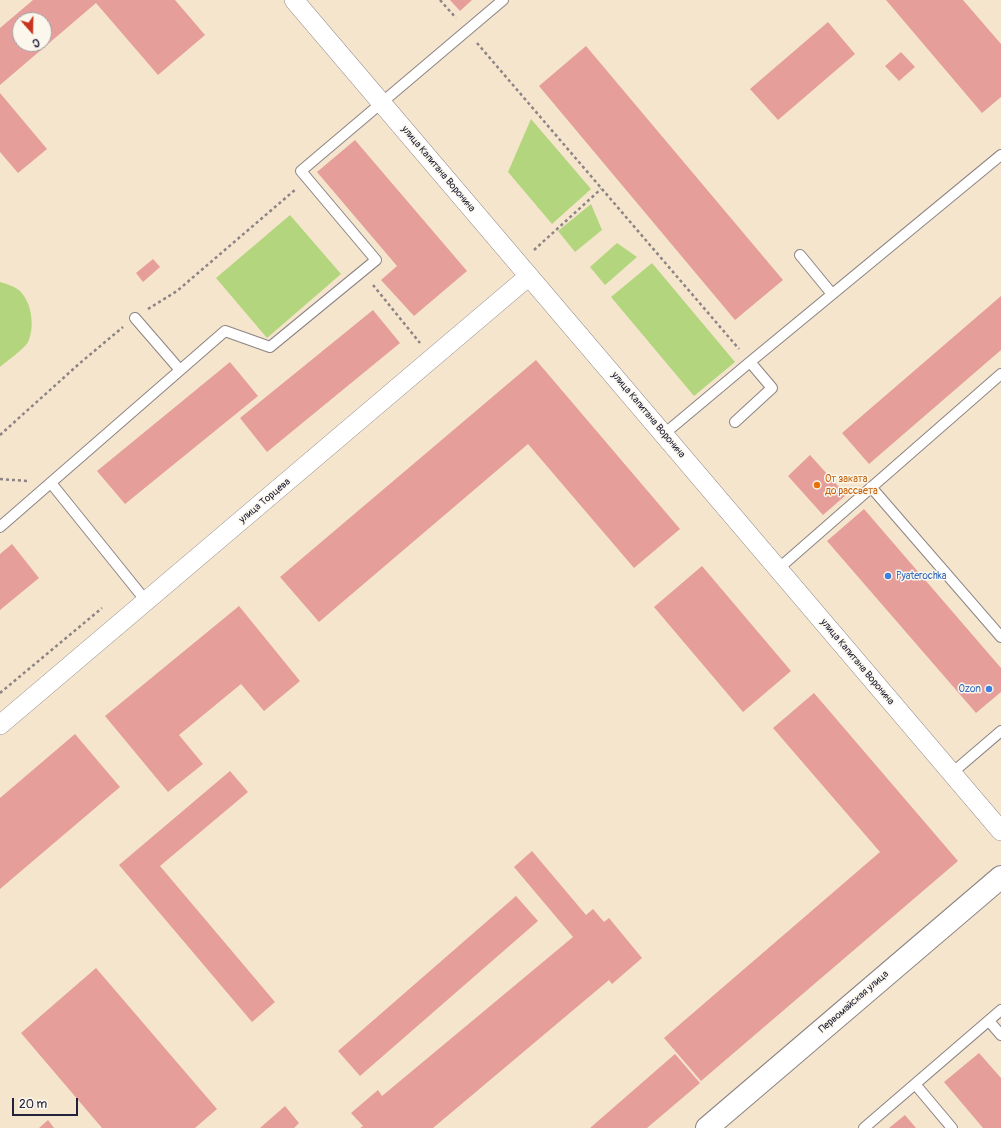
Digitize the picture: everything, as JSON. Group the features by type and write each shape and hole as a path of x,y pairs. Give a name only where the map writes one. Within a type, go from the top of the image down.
{"street":[{"name":"улица Капитана Воронина","path":"294,0 1001,831"},
{"name":"улица Торцева","path":"0,725 529,276"},
{"name":"Первомайская улица","path":"707,1128 1001,877"}],"lane":[{"path":"0,527 225,331 270,347 376,260 300,171 503,0"},
{"path":"664,434 1001,154"},
{"path":"800,255 832,294"},
{"path":"134,318 180,370"},
{"path":"735,422 772,388 750,362"},
{"path":"778,569 1001,374"},
{"path":"51,483 146,601"},
{"path":"871,487 1001,637"},
{"path":"952,773 1001,731"},
{"path":"864,1128 1001,1010"},
{"path":"989,1020 1001,1035"},
{"path":"915,1084 952,1128"}],"path":[{"path":"440,0 750,362"},
{"path":"0,434 80,363 134,318 177,291 308,179"},
{"path":"362,272 422,344"}],"green space":[{"path":"531,119 591,189 552,224 508,172"},
{"path":"591,204 602,230 575,252 558,231"},
{"path":"290,215 341,274 267,338 216,278"},
{"path":"617,243 637,257 605,285 590,267"},
{"path":"652,263 735,362 694,396 611,297"},
{"path":"0,282 15,288 24,296 30,308 32,322 30,336 26,345 0,367"}],"building":[{"path":"33,0 175,0 205,35 158,75 96,3 52,41 52,12 19,12"},
{"path":"450,0 472,0 460,11"},
{"path":"886,0 963,0 1001,44 1001,97 982,113"},
{"path":"12,18 12,52 39,52 0,85 0,28"},
{"path":"828,22 855,54 778,120 750,89"},
{"path":"586,46 783,280 735,320 539,86"},
{"path":"901,52 915,67 899,81 885,66"},
{"path":"0,93 47,149 18,173 0,152"},
{"path":"355,140 467,271 414,316 381,280 397,266 317,172"},
{"path":"153,259 160,267 143,282 136,273"},
{"path":"1001,296 1001,350 869,464 842,433"},
{"path":"373,310 400,343 267,452 240,418"},
{"path":"536,360 680,529 634,568 528,444 319,622 280,577"},
{"path":"230,362 258,396 125,504 97,471"},
{"name":"От заката до рассвета","path":"810,455 846,495 823,515 788,476"},
{"path":"864,509 1001,668 1001,692 976,713 827,541"},
{"path":"12,544 39,578 0,610 0,554"},
{"path":"702,566 791,671 743,712 654,607"},
{"path":"239,606 300,681 264,711 241,684 179,735 203,764 168,792 105,716"},
{"path":"814,693 958,861 701,1081 664,1038 880,852 773,728"},
{"path":"75,734 120,787 0,889 0,798"},
{"path":"230,771 248,792 160,866 275,1002 252,1022 119,865"},
{"path":"532,851 586,915 593,909 604,922 609,918 642,958 612,984 609,980 433,1128 360,1128 363,1126 351,1113 378,1090 382,1096 573,937 514,867"},
{"path":"516,896 538,921 360,1076 338,1051"},
{"path":"96,968 217,1109 195,1128 102,1128 21,1033"},
{"path":"979,1053 1001,1078 1001,1128 983,1128 944,1082"},
{"path":"675,1054 700,1083 647,1128 590,1128"},
{"path":"285,1106 299,1123 294,1128 260,1128"},
{"path":"905,1115 916,1128 889,1128"},
{"path":"48,1120 54,1128 39,1128"}],"place":[{"name":"От заката до рассвета","path":"817,485"},
{"name":"Pyaterochka","path":"888,576"},
{"name":"Ozon","path":"989,689"}]}
